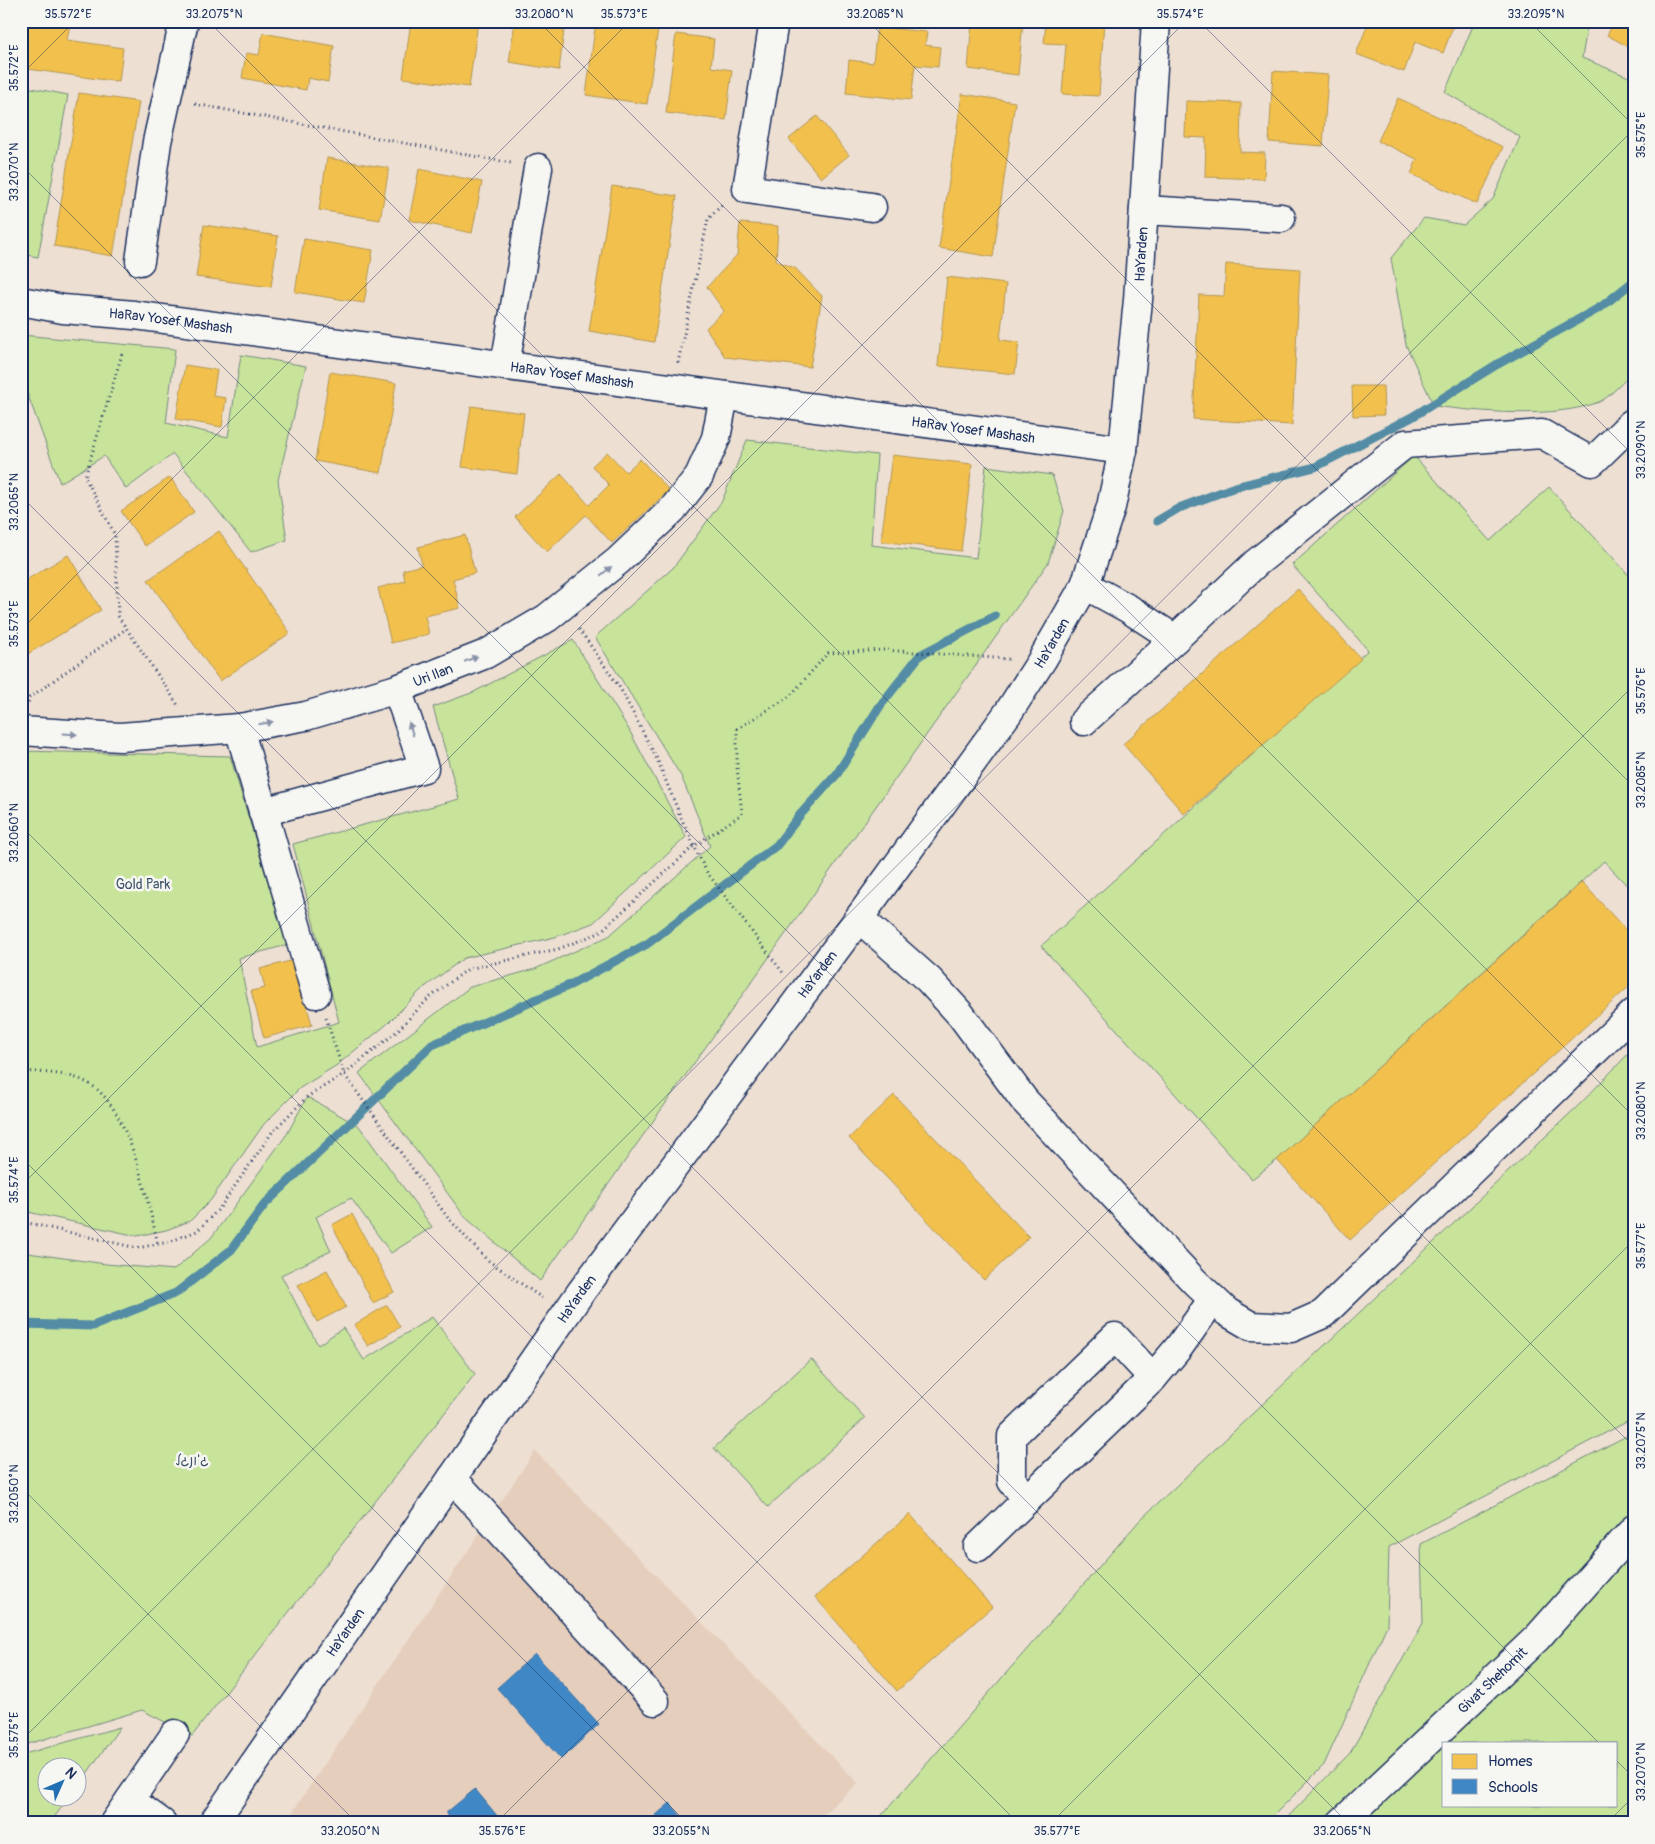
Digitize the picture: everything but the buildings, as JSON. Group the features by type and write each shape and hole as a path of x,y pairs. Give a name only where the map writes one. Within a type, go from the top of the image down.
{"street":[{"path":"140,261 157,142 184,21"},
{"path":"774,21 747,189 872,207"},
{"name":"HaYarden","path":"213,1823 566,1314 1008,713 1042,660 1085,586 1111,506 1123,450 1138,300 1156,21"},
{"path":"504,366 538,168"},
{"path":"1144,210 1281,218"},
{"name":"HaRav Yosef Mashash","path":"21,301 63,309 144,317 1123,450"},
{"name":"Uri Ilan","path":"23,732 120,737 196,733 239,728 306,716 397,689 486,654 547,618 618,561 666,515 699,476 716,438 724,396"},
{"path":"1084,721 1256,563 1406,444 1542,434 1592,462 1630,424 1634,428"},
{"path":"1085,586 1129,609 1175,639"},
{"path":"263,812 424,768 397,689"},
{"path":"239,728 316,994"},
{"path":"859,918 928,980 961,1014 1024,1100 1213,1299 1227,1312 1251,1326 1291,1328 1324,1314 1634,1013"},
{"path":"978,1547 1153,1378 1179,1347 1213,1299"},
{"path":"1027,1499 1012,1481 1012,1436 1115,1338 1153,1378"},
{"path":"452,1478 654,1701"},
{"name":"Givat Shehomit","path":"1341,1823 1537,1638 1634,1529"},
{"path":"114,1823 175,1734"},
{"path":"130,1800 162,1823"}],"path":[{"path":"167,99 538,168"},
{"path":"676,371 708,219 722,204"},
{"path":"122,354 85,477 115,535 118,616 196,733"},
{"path":"562,606 620,688 657,759 706,872 801,996"},
{"path":"23,732 29,698 126,630"},
{"path":"21,1225 28,1223 137,1248 158,1244 197,1231 219,1209 272,1131 307,1097 344,1074 394,1034 429,998 468,969 558,949 599,933 694,846 742,814 737,767 737,729 790,696 828,653 885,650 1042,660"},
{"path":"316,994 333,1035 344,1074 448,1218 486,1259 566,1314"},
{"path":"21,1071 63,1074 89,1083 113,1107 138,1166 158,1244"}],"shaded area":[{"path":"535,1451 858,1783 814,1823 285,1823"}],"green space":[{"path":"1475,21 1577,21 1587,27 1582,58 1634,79 1634,372 1599,402 1561,411 1517,413 1434,406 1406,345 1391,258 1424,218 1464,225 1493,199 1520,137 1445,92"},
{"path":"21,86 68,95 38,257 21,254"},
{"path":"21,335 175,349 166,423 228,437 241,355 306,366 278,480 287,540 251,552 173,454 126,489 104,456 60,483 21,376"},
{"path":"747,440 877,455 871,545 976,558 986,466 1052,475 1064,511 1048,563 540,1281 465,1217 359,1073 470,987 535,969 609,936 710,846 681,776 595,637 673,568 722,501"},
{"path":"1414,456 1490,541 1549,487 1634,581 1634,893 1604,861 1277,1160 1252,1179 1041,946 1368,650 1292,565"},
{"name":"Gold Park","path":"573,640 628,728 686,837 593,923 555,937 464,958 422,989 386,1025 337,1065 300,1088 264,1124 210,1201 190,1221 166,1230 137,1236 28,1212 21,1213 21,751 230,756 287,945 239,958 257,1047 339,1022 293,844 459,799 433,707 474,692"},
{"path":"1634,1048 1634,1418 1389,1547 1387,1625 1324,1765 1266,1823 875,1823 1140,1520 1581,1103"},
{"name":"ג'ונגל","path":"307,1097 359,1126 432,1227 391,1253 351,1198 316,1217 331,1251 281,1275 318,1345 343,1328 364,1360 432,1317 475,1374 192,1736 142,1710 21,1746 21,1252 106,1264 174,1270 211,1238 287,1134"},
{"path":"811,1359 865,1418 768,1507 714,1448"},
{"path":"1634,1432 1634,1823 1282,1823 1350,1753 1423,1623 1421,1544"},
{"path":"120,1727 88,1772 88,1756 38,1756 38,1806 62,1806 50,1823 21,1823 21,1755"}],"waterway":[{"path":"1157,521 1179,508 1235,487 1315,467 1412,417 1496,365 1601,307 1634,281"},
{"path":"21,1324 93,1326 176,1293 231,1250 265,1204 432,1045 572,984 647,944 777,845 800,815 837,774 880,706 920,655 995,616"}]}
